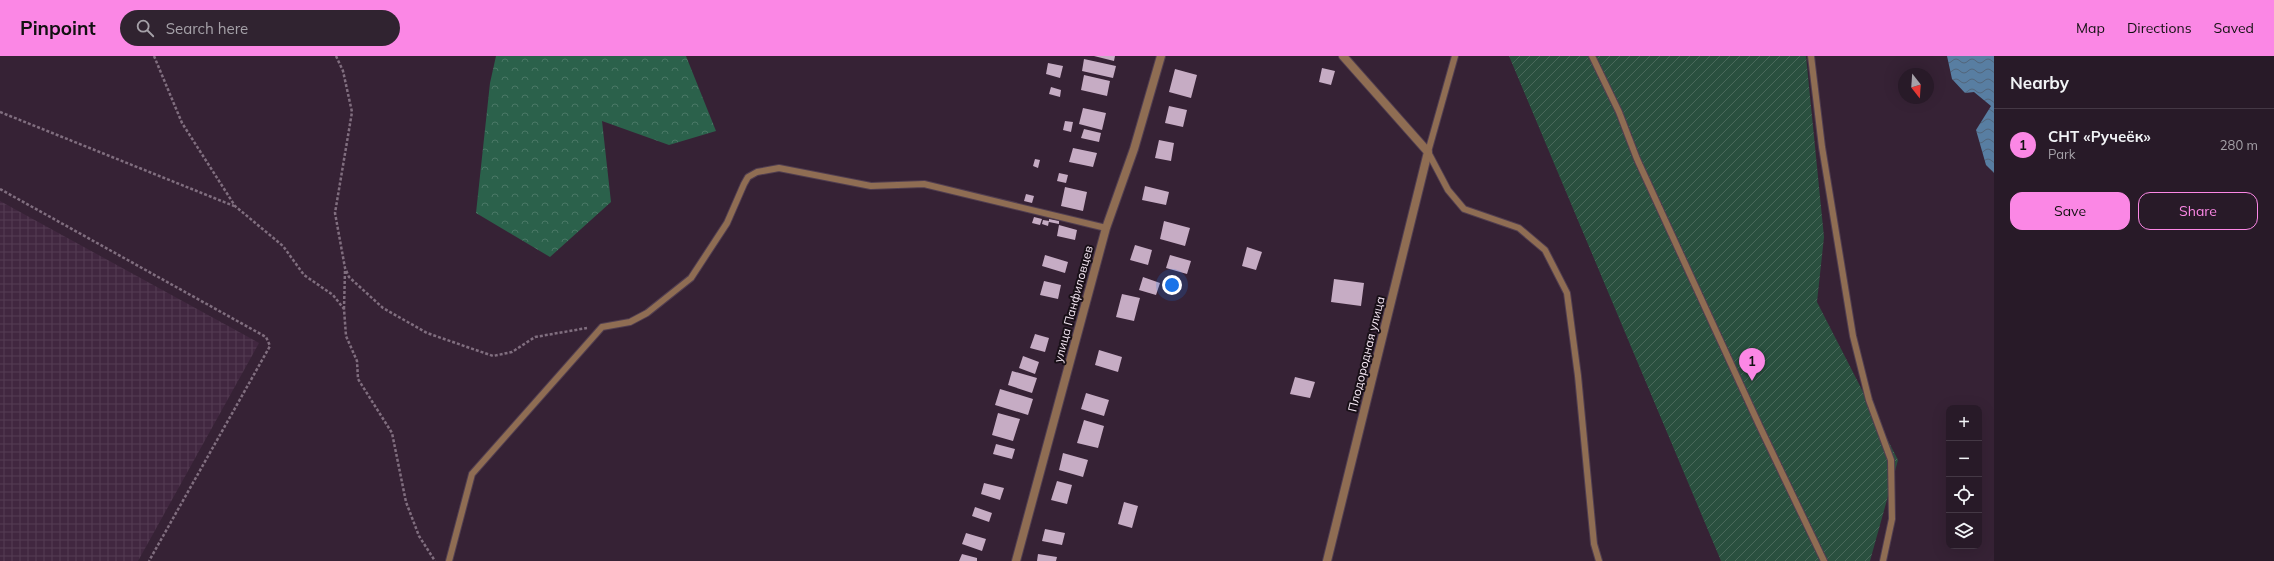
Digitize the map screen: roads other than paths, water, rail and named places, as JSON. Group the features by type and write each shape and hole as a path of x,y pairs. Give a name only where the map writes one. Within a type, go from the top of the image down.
{"street":[{"name":"улица Панфиловцев","path":"1016,561 1106,228 1134,149 1162,56"},
{"path":"1343,56 1428,152"},
{"name":"Плодородная улица","path":"1327,561 1428,152"}],"lane":[{"path":"1455,56 1428,152 1448,190 1464,209 1519,228 1545,250 1567,293 1578,376 1594,544 1599,561"},
{"path":"1592,56 1620,112 1638,159 1760,427 1824,561"},
{"path":"1810,56 1821,140 1853,336 1869,400 1891,460 1892,519 1883,561"},
{"path":"449,561 472,474 602,326 630,322 647,313 691,278 727,223 744,184 748,178 757,172 779,168 871,186 924,184 1106,228"}],"water":[{"path":"1947,56 1994,56 1994,173 1986,165 1976,130 1991,106 1974,92 1965,93 1952,79"}],"place":[{"name":"СНТ «Ручеёк»","path":"1752,381"}]}
